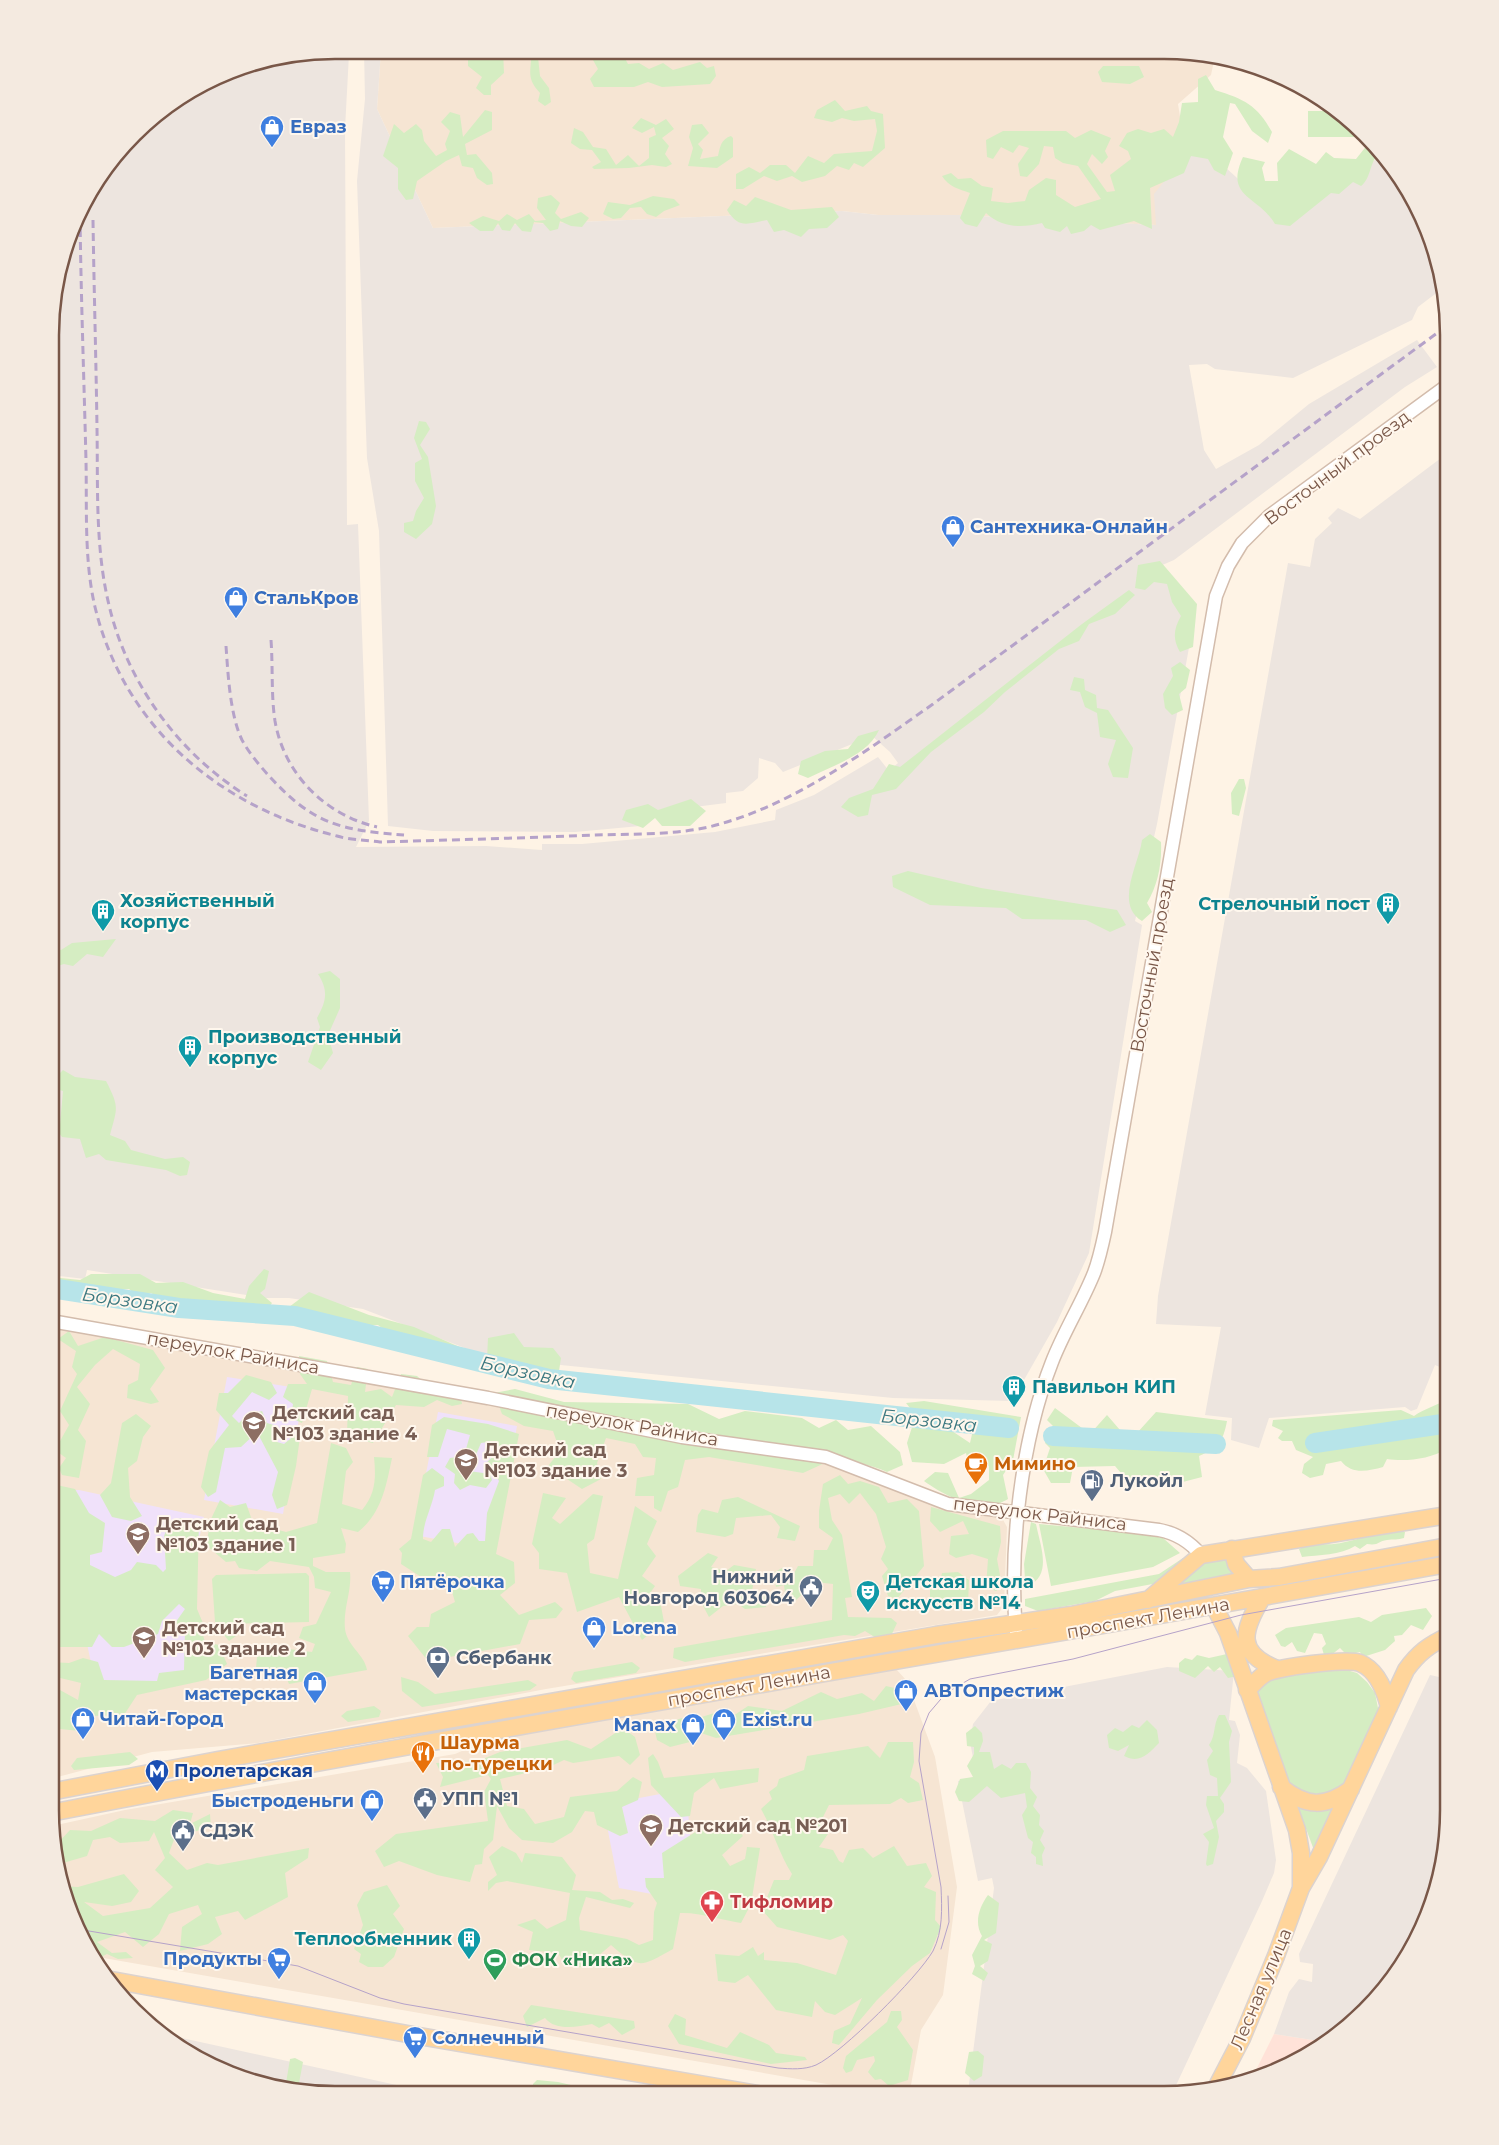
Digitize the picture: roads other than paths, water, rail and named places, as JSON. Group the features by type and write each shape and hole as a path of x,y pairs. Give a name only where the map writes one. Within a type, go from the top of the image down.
{"main road":[{"path":"1148,1601 1201,1555 1440,1516"},
{"name":"проспект Ленина","path":"59,1790 218,1760 360,1737 651,1684 1148,1601 1249,1579 1279,1577 1440,1547"},
{"path":"1232,1549 1236,1564 1249,1579"},
{"name":"проспект Ленина","path":"59,1811 382,1751 1440,1565"},
{"path":"1262,1598 1253,1613 1245,1636 1252,1655 1262,1663 1278,1669"},
{"path":"1214,1606 1228,1633 1297,1830 1301,1853 1300,1888"},
{"path":"1300,1888 1319,1857 1406,1670 1416,1655 1440,1640"},
{"path":"1248,1690 1264,1674 1278,1669 1349,1661 1361,1663 1374,1674 1384,1689 1389,1707"},
{"path":"1281,1787 1301,1801 1313,1803 1335,1799 1351,1789"},
{"name":"Лесная улица","path":"1220,2081 1242,2038 1276,1956 1300,1888"},
{"path":"119,1981 711,2086"}],"street":[{"name":"Восточный проезд","path":"1016,1641 1014,1595 1024,1464 1037,1404 1052,1361 1095,1270 1105,1232 1216,596 1222,579 1242,544 1269,516 1440,391"},
{"name":"переулок Райниса","path":"59,1322 478,1396 682,1436 826,1457 948,1504 1169,1532 1191,1544 1201,1555"}],"waterway":[{"name":"Борзовка","path":"59,1289 179,1308 295,1316 549,1379 1009,1428"},
{"name":"Борзовка","path":"1315,1443 1440,1424"},
{"name":"Борзовка","path":"1053,1436 1216,1444"}],"tram line":[{"path":"86,1931 298,1966 380,1998 404,2004 778,2068 797,2069 811,2067 828,2058 879,2013 925,1963 933,1951 939,1936 942,1903 941,1887 919,1761 921,1733 929,1713 946,1693 970,1679 1073,1659 1241,1615 1440,1579"},
{"path":"941,1949 949,1922 948,1896"}],"railway":[{"path":"93,220 98,517 101,561 109,605 117,634 129,662 159,714 178,738 199,759 222,779 247,796"},
{"path":"80,228 86,516 89,571 95,607 109,650 128,689 153,725 183,756 216,782 253,805 294,823 342,837 380,842 667,833 709,827 740,818 770,806 854,759 933,704 1440,331"},
{"path":"271,640 275,721 287,758 298,775 324,802 340,813 377,827"},
{"path":"226,646 230,694 238,730 248,750 270,777 301,806 330,822 363,831 404,835"}],"place":[{"name":"Евраз","path":"272,148"},
{"name":"Сантехника-Онлайн","path":"953,548"},
{"name":"СтальКров","path":"236,619"},
{"name":"Стрелочный пост","path":"1388,925"},
{"name":"Хозяйственный корпус","path":"103,932"},
{"name":"Производственный корпус","path":"190,1068"},
{"name":"Павильон КИП","path":"1014,1408"},
{"name":"Детский сад №103 здание 4","path":"254,1444"},
{"name":"Детский сад №103 здание 3","path":"466,1481"},
{"name":"Мимино","path":"976,1485"},
{"name":"Лукойл","path":"1092,1502"},
{"name":"Детский сад №103 здание 1","path":"138,1555"},
{"name":"Пятёрочка","path":"383,1603"},
{"name":"Нижний Новгород 603064","path":"811,1608"},
{"name":"Детская школа искусств №14","path":"868,1613"},
{"name":"Lorena","path":"594,1649"},
{"name":"Детский сад №103 здание 2","path":"144,1659"},
{"name":"Сбербанк","path":"438,1679"},
{"name":"Багетная мастерская","path":"315,1704"},
{"name":"АВТОпрестиж","path":"906,1712"},
{"name":"Читай-Город","path":"83,1740"},
{"name":"Exist.ru","path":"724,1741"},
{"name":"Manax","path":"693,1746"},
{"name":"Шаурма по-турецки","path":"423,1774"},
{"name":"Пролетарская","path":"157,1792"},
{"name":"УПП №1","path":"425,1820"},
{"name":"Быстроденьги","path":"372,1822"},
{"name":"Детский сад №201","path":"651,1847"},
{"name":"СДЭК","path":"183,1852"},
{"name":"Тифломир","path":"712,1923"},
{"name":"Теплообменник","path":"469,1960"},
{"name":"Продукты","path":"279,1980"},
{"name":"ФОК «Ника»","path":"495,1981"},
{"name":"Солнечный","path":"415,2059"}]}
